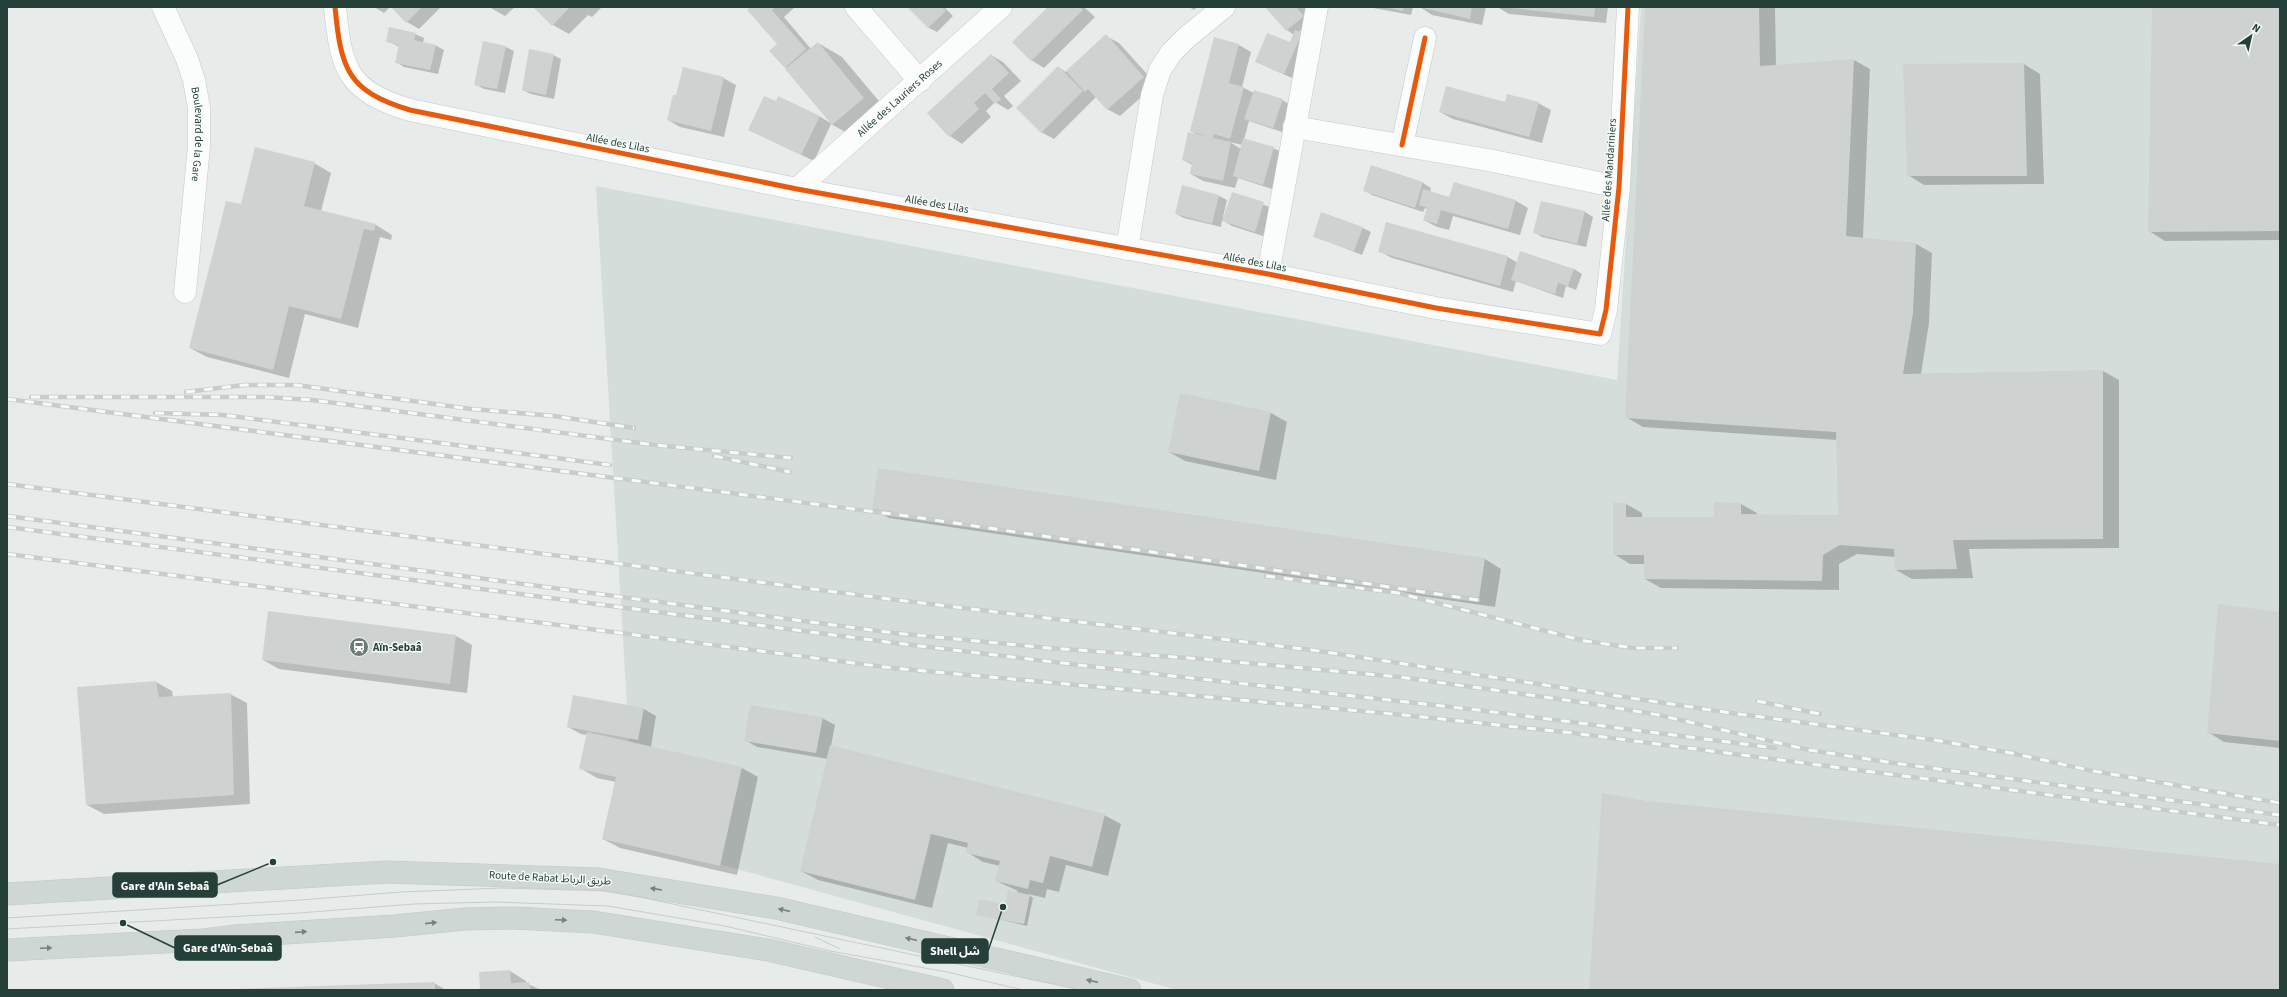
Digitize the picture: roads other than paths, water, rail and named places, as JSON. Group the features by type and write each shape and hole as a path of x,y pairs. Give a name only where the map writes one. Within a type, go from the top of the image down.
{"main road":[{"name":"Route de Rabat طريق الرباط","path":"7,894 387,872 598,879 776,908 1130,990"},
{"path":"7,950 203,940 236,936 514,918 593,922 768,950 943,990"}],"street":[{"name":"Boulevard de la Gare","path":"163,7 187,59 194,80 199,108 199,146 185,292"},
{"name":"Allée des Lilas","path":"335,7 343,59 348,72 367,93 384,102 441,117 797,189 1268,274 1436,308 1600,334"},
{"path":"856,7 920,81"},
{"name":"Allée des Lauriers Roses","path":"797,189 920,81 1001,7"},
{"path":"1127,249 1152,95 1160,70 1171,53 1186,37 1224,7"},
{"path":"1268,274 1294,127 1318,7"},
{"name":"Allée des Mandariniers","path":"1600,334 1606,310 1619,187 1628,7"},
{"path":"1402,145 1425,38"},
{"path":"1294,127 1488,160 1619,187"}],"tram line":[{"path":"7,918 301,900 401,892 502,888 611,891 1081,990"},
{"path":"7,929 299,913 414,904 495,902 608,906 725,926 830,951 947,972 1023,990"},
{"path":"815,937 840,949"}],"railway":[{"path":"186,392 244,385 296,385 471,409 554,416 634,428"},
{"path":"31,397 266,397 312,400 655,445 791,458"},
{"path":"7,399 907,516 1478,600"},
{"path":"155,413 223,415 610,465"},
{"path":"714,456 790,472"},
{"path":"7,484 897,600 1312,650 1731,713 1934,740 2011,753 2093,771 2280,803"},
{"path":"7,516 894,633 1049,648 1203,659 1400,677 1587,703 1659,715 1809,750 1894,763 2280,815"},
{"path":"7,527 895,643 1470,709 1775,748"},
{"path":"7,554 892,668 1404,715 1573,733 2280,825"},
{"path":"1266,576 1398,593 1585,641 1634,648 1677,648"},
{"path":"1757,701 1820,714"}],"place":[{"name":"Aïn-Sebaâ","path":"359,647"},
{"name":"Gare d'Ain Sebaâ","path":"273,862"},
{"name":"Shell شل","path":"1003,907"},
{"name":"Gare d'Aïn-Sebaâ","path":"123,923"}]}
